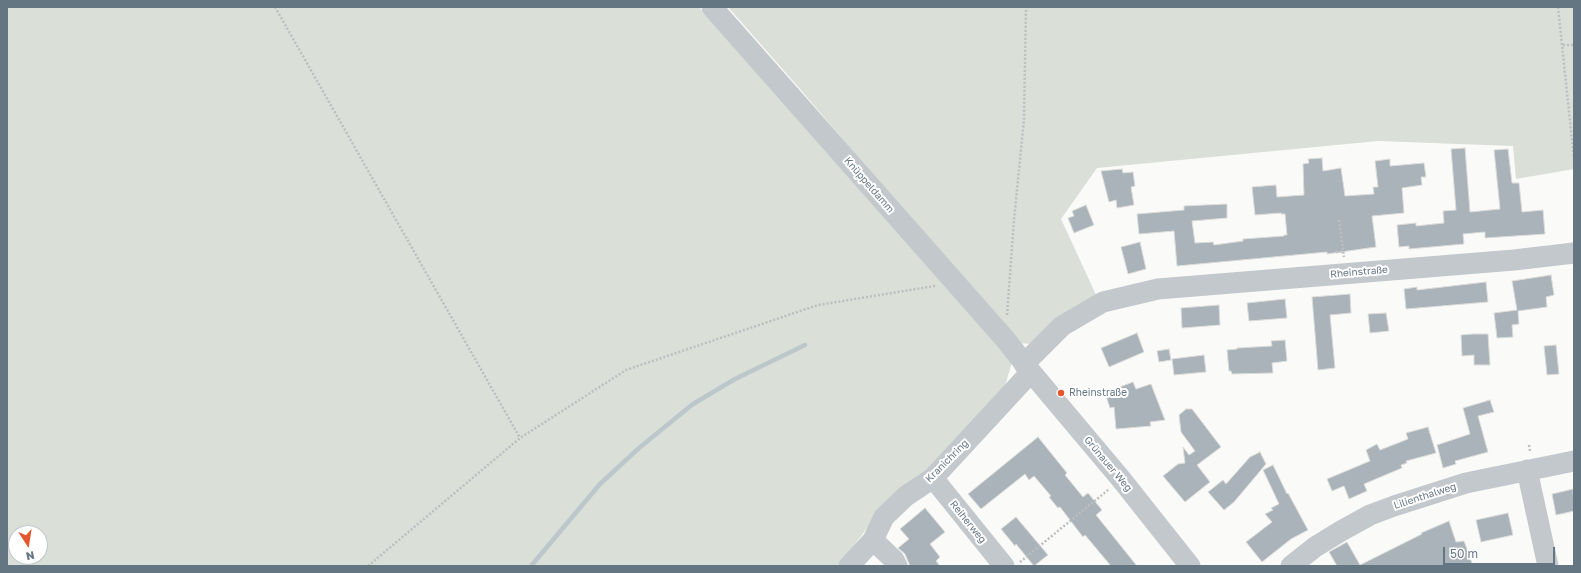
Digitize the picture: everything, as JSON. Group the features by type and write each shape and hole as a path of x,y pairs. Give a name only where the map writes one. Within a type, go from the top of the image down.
{"street":[{"name":"Knüppeldamm","path":"712,7 1005,339 1028,368"},
{"name":"Rheinstraße","path":"1028,368 1062,326 1103,302 1158,289 1514,260 1574,253"},
{"name":"Kranichring","path":"849,566 874,540 884,517 906,496 933,478 1028,368"},
{"name":"Grünauer Weg","path":"1028,368 1121,479 1190,566"},
{"name":"Lilienthalweg","path":"1291,566 1315,547 1341,531 1394,506 1466,483 1574,462"},
{"path":"1527,470 1548,566"},
{"name":"Reiherweg","path":"933,478 1004,566"},
{"path":"874,540 894,560 897,566"}],"path":[{"path":"275,7 520,438"},
{"path":"1005,339 1014,220 1024,119 1026,7"},
{"path":"1558,7 1574,159"},
{"path":"1563,46 1574,45"},
{"path":"1339,220 1346,273"},
{"path":"1336,252 1343,251"},
{"path":"368,566 520,438 626,370 818,305 954,283"},
{"path":"1015,566 1121,479"}],"shaded area":[{"path":"7,7 699,7 1012,362 1005,386 933,466 877,515 838,566 7,566"},
{"path":"728,7 1574,7 1574,169 1516,179 1513,146 1378,141 1097,168 1061,219 1098,299 1034,344 1016,343 800,89"}],"building":[{"path":"1465,148 1470,212 1500,209 1494,150 1508,149 1512,183 1519,183 1522,212 1543,210 1545,234 1485,238 1485,232 1463,234 1464,244 1409,249 1409,246 1399,247 1397,225 1416,223 1416,226 1444,223 1443,211 1456,210 1451,149"},
{"path":"1322,158 1323,171 1341,168 1345,196 1374,194 1373,187 1378,187 1375,161 1390,159 1390,166 1424,163 1426,177 1421,177 1422,185 1402,188 1404,213 1372,216 1376,247 1327,254 1327,252 1177,266 1174,231 1139,234 1137,214 1184,210 1184,206 1227,204 1227,218 1192,221 1195,243 1213,242 1214,245 1243,241 1243,239 1287,235 1285,214 1255,215 1252,187 1276,185 1277,197 1304,195 1303,164 1309,163 1308,159"},
{"path":"1122,169 1123,173 1133,172 1135,186 1131,187 1134,205 1117,208 1116,200 1109,202 1101,171"},
{"path":"1086,205 1094,225 1074,233 1068,218 1074,216 1072,211"},
{"path":"1140,242 1146,269 1128,274 1121,247"},
{"path":"1551,275 1554,295 1546,297 1547,307 1518,311 1519,324 1512,325 1513,337 1497,338 1494,313 1517,310 1512,281"},
{"path":"1486,282 1488,302 1406,309 1404,289 1417,287 1417,290"},
{"path":"1350,294 1351,313 1330,315 1335,368 1318,370 1312,297"},
{"path":"1285,299 1287,318 1249,321 1247,303"},
{"path":"1219,305 1220,325 1182,328 1181,308"},
{"path":"1386,313 1389,331 1370,333 1368,314"},
{"path":"1137,333 1144,352 1109,367 1101,348"},
{"path":"1488,334 1490,365 1474,365 1474,355 1462,356 1461,335"},
{"path":"1285,340 1287,361 1272,363 1273,373 1232,374 1231,371 1229,371 1227,350 1272,346 1271,341"},
{"path":"1556,345 1559,374 1547,375 1544,346"},
{"path":"1169,349 1171,360 1159,362 1157,351"},
{"path":"1204,355 1206,372 1174,375 1172,359"},
{"path":"1133,382 1136,389 1151,384 1165,420 1150,422 1151,426 1116,429 1114,407 1110,408 1106,396 1118,391 1117,388"},
{"path":"1490,400 1494,412 1478,416 1488,452 1455,461 1456,464 1443,468 1437,445 1470,434 1463,408"},
{"path":"1186,409 1192,409 1221,447 1197,465 1210,482 1185,502 1163,476 1178,464 1185,463 1183,447 1189,455 1195,451 1181,432 1179,415"},
{"path":"1428,427 1436,453 1406,461 1407,463 1401,465 1402,468 1364,484 1367,491 1349,499 1344,486 1332,491 1327,479 1370,461 1366,450 1377,444 1380,450 1408,439 1406,433"},
{"path":"1038,437 1067,473 1065,475 1083,497 1088,493 1102,510 1096,515 1137,566 1111,566 1085,535 1083,537 1060,507 1058,508 1049,497 1051,496 1034,476 1029,480 1025,474 981,509 968,494"},
{"path":"1260,452 1266,464 1234,502 1224,510 1208,492 1223,480 1226,484 1250,457"},
{"path":"1273,465 1287,494 1288,493 1308,530 1291,539 1262,562 1246,542 1272,522 1265,514 1273,510 1271,508 1279,504 1263,470"},
{"path":"1573,489 1574,511 1556,515 1552,494"},
{"path":"925,508 945,532 930,544 940,557 936,561 940,566 910,566 905,554 898,548 909,539 900,529"},
{"path":"1508,513 1513,535 1481,542 1476,520"},
{"path":"1016,517 1048,555 1034,566 1016,544 1015,546 1001,529"},
{"path":"1449,521 1456,542 1464,541 1473,566 1337,566 1329,552 1347,542 1360,565 1422,534 1421,533"}],"waterway":[{"path":"531,566 600,484 639,448 693,404 735,379 805,345"}],"place":[{"name":"Rheinstraße","path":"1061,393"}]}
